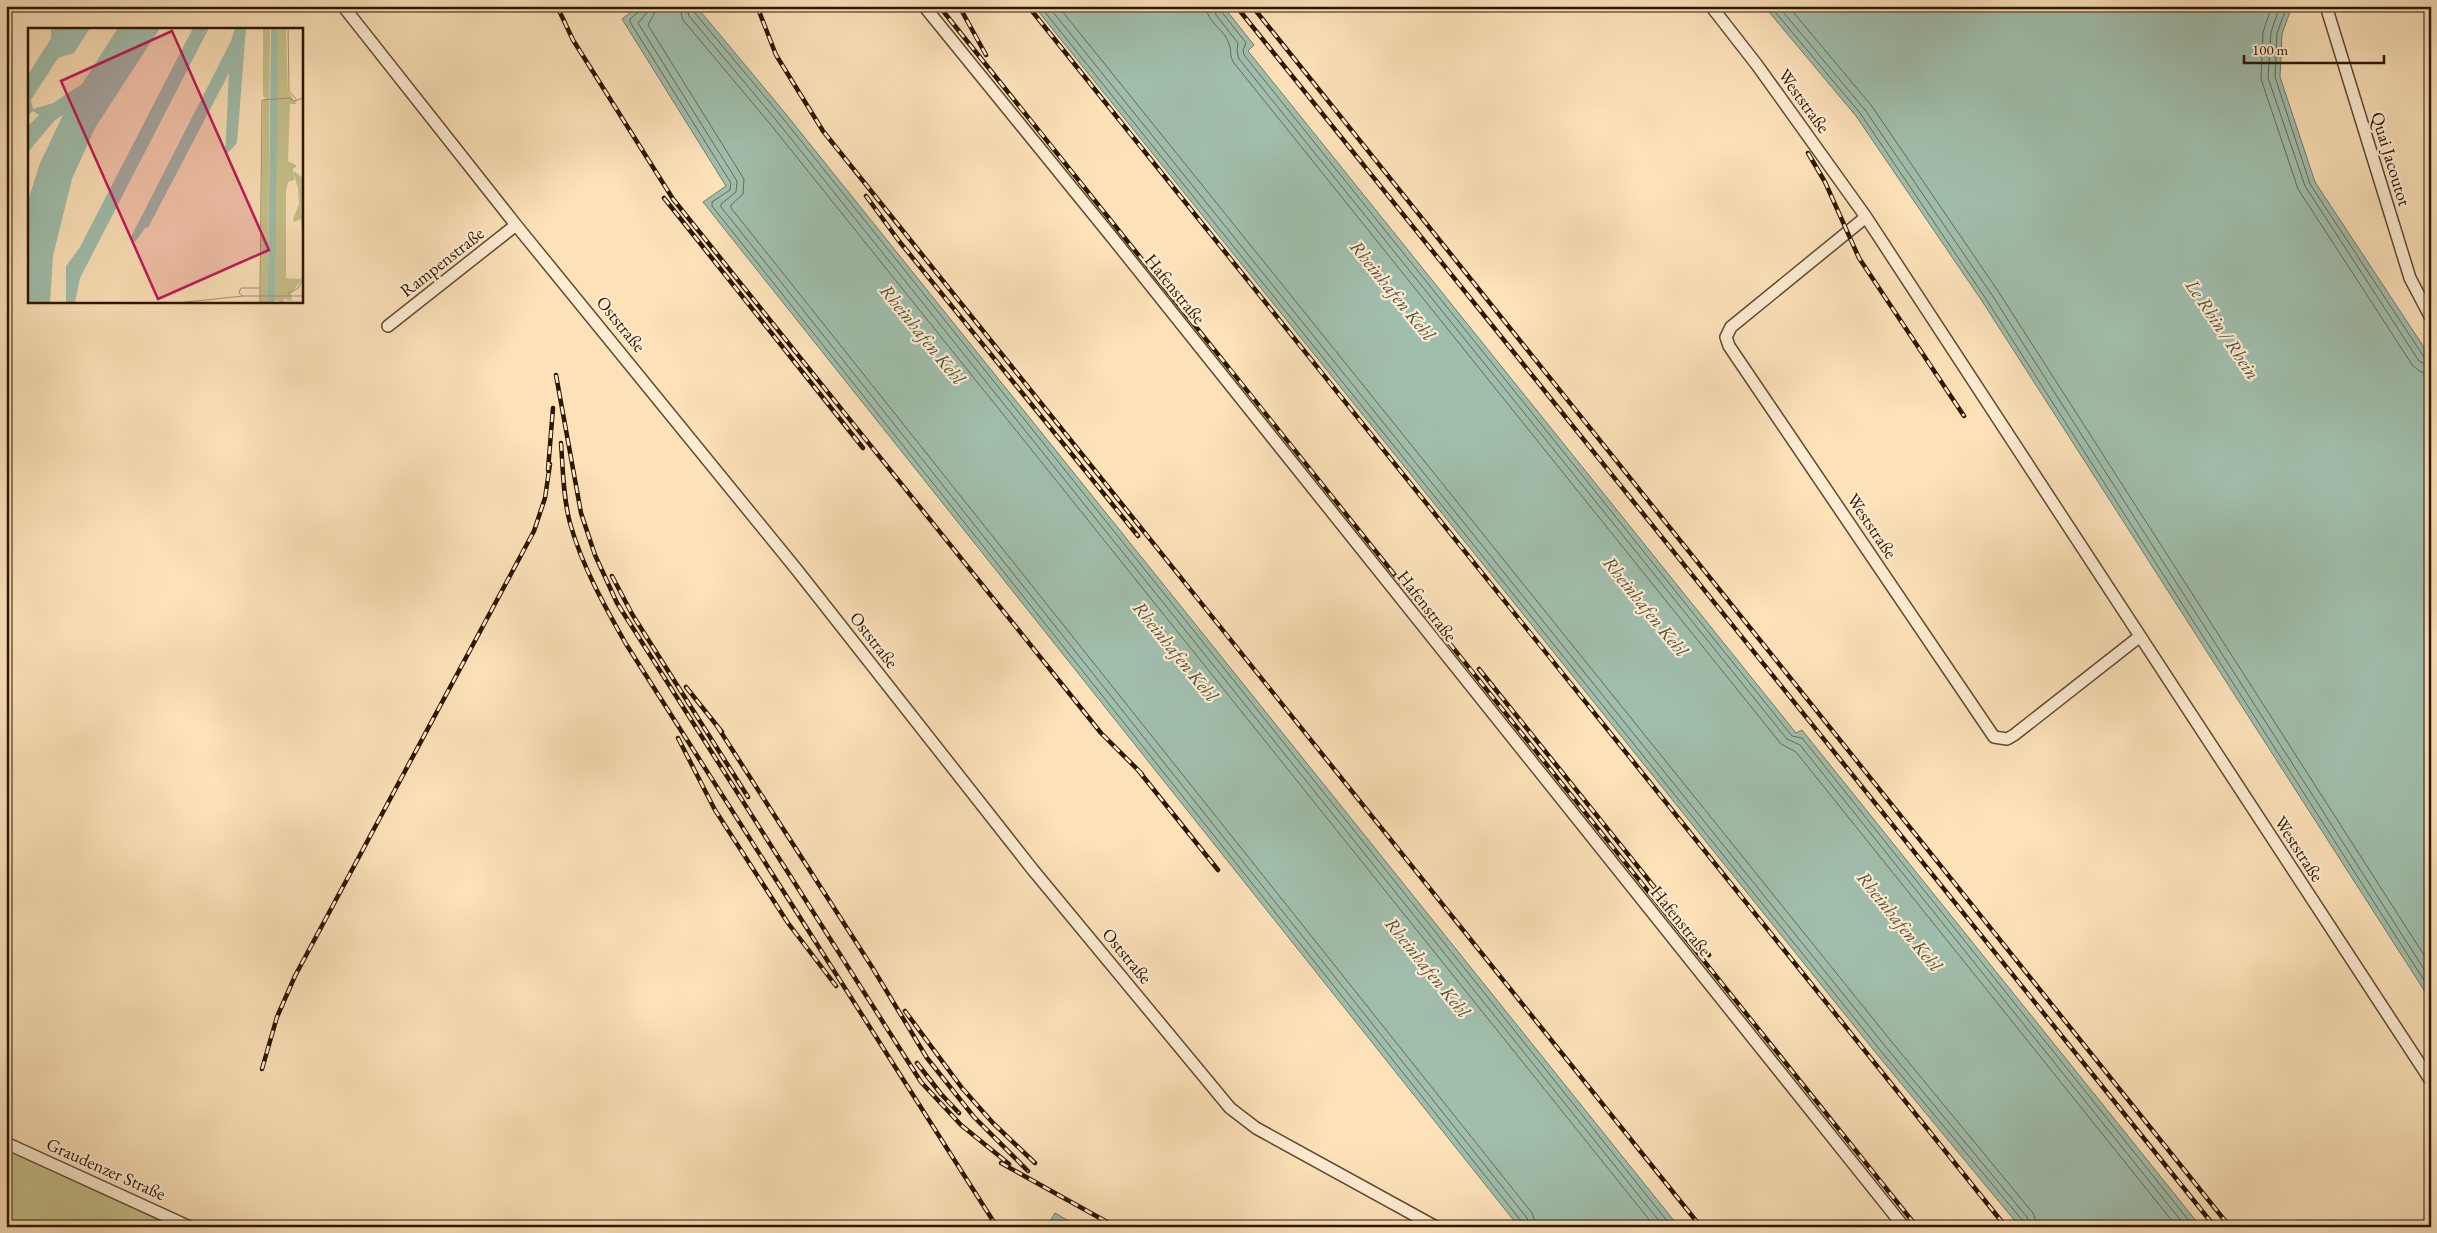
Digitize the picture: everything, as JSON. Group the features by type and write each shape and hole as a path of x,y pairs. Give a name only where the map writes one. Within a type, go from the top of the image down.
{"street":[{"name":"Oststraße","path":"343,6 516,225 774,541 1033,870 1230,1108 1256,1128 1436,1227"},
{"name":"Hafenstraße","path":"924,6 1160,297 1904,1227"},
{"name":"Weststraße","path":"1711,6 1757,65 1866,217 2431,1081"},
{"name":"Quai Jacoutot","path":"2326,6 2410,278 2431,318"},
{"name":"Weststraße","path":"1866,217 1731,327 1726,337 1729,346 1994,737 2008,739 2014,735 2139,637"},
{"name":"Rampenstraße","path":"388,326 516,225"},
{"name":"Graudenzer Straße","path":"6,1143 190,1227"}],"shaded area":[{"path":"6,1147 180,1227 6,1227"}],"water":[{"name":"Rheinhafen Kehl","path":"639,6 696,6 785,113 1679,1227 1519,1227 703,202 726,186 622,19"},
{"name":"Rheinhafen Kehl","path":"1034,6 1223,6 1254,45 1248,51 1796,733 1802,730 2201,1227 2020,1227 1876,1053"},
{"name":"Le Rhin / Rhein","path":"1764,6 2292,6 2282,34 2280,77 2315,182 2431,358 2431,1001 1982,301 1856,116"},
{"path":"1055,1213 1079,1227 1047,1227"}],"railway":[{"path":"557,6 573,40 673,199 1101,733 1142,774"},
{"path":"757,6 776,55 823,131 1701,1227"},
{"path":"939,6 1917,1227"},
{"path":"959,6 986,55"},
{"path":"1028,6 2006,1227"},
{"path":"1236,6 2215,1227"},
{"path":"1252,6 2230,1227"},
{"path":"1808,153 1825,182 1859,258 1964,416"},
{"path":"866,196 899,241 1138,536"},
{"path":"664,198 863,448"},
{"path":"556,375 581,513 595,555 617,603 921,1082 961,1125 1009,1164"},
{"path":"548,470 553,408"},
{"path":"561,443 565,493 575,539 587,570 626,644 997,1227"},
{"path":"262,1069 277,1017 295,976 534,531 545,498 550,464"},
{"path":"612,576 632,614 748,797"},
{"path":"1479,669 1709,955"},
{"path":"686,687 722,732"},
{"path":"717,726 872,967 927,1058 974,1117 1028,1171"},
{"path":"678,738 715,810 788,923 836,986"},
{"path":"1138,770 1218,870"},
{"path":"905,1011 962,1088 993,1123 1035,1163"},
{"path":"917,1063 941,1094 959,1113"},
{"path":"1001,1163 1116,1227"}]}
